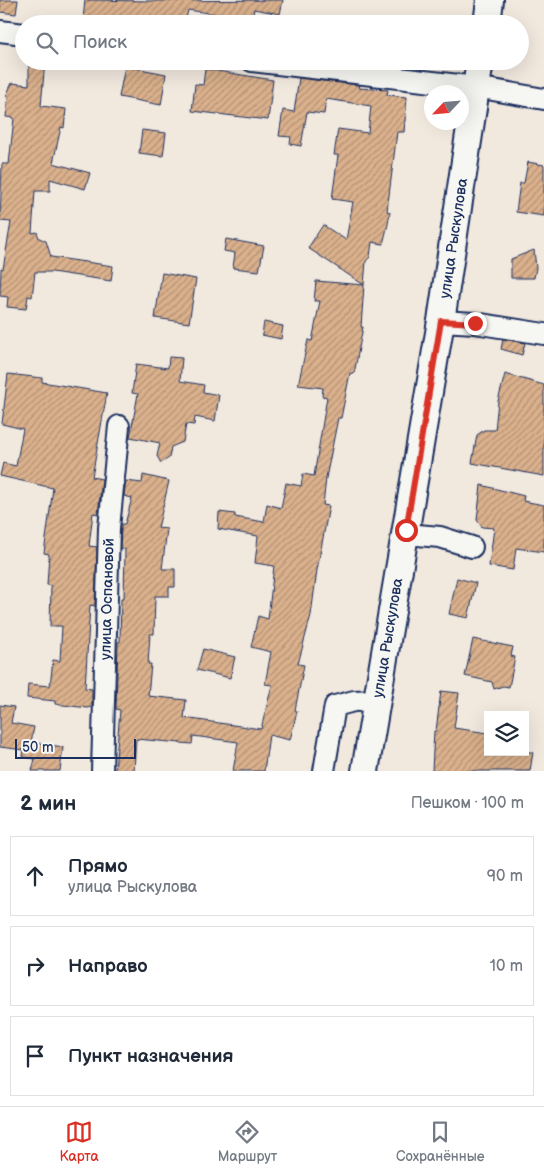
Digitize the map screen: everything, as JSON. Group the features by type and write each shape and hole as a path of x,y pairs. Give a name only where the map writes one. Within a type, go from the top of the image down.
{"main road":[{"path":"488,15 490,0"},
{"name":"улица Рыскулова","path":"365,771 441,321 479,70"}],"street":[{"path":"0,31 15,33"},
{"path":"330,70 476,87 544,99"},
{"path":"441,321 475,323 544,334"},
{"name":"улица Оспановой","path":"102,771 109,528 119,426"},
{"path":"406,534 440,538 472,547"},
{"path":"324,771 335,706 354,701 376,700"}],"building":[{"path":"0,0 18,0 16,14 0,12"},
{"path":"85,0 283,0 280,14 254,9 253,15 222,15 188,10 187,15 84,15"},
{"path":"29,70 44,70 41,106 66,109 64,128 61,127 53,163 90,173 85,189 50,179 50,191 35,191 32,233 37,232 39,238 46,241 51,257 113,266 111,281 52,272 35,272 32,297 28,296 26,309 7,307 8,297 0,296 1,268 3,269 11,222 0,221 2,164 9,164 14,118 6,117 8,97 6,96 12,83 29,85"},
{"path":"124,70 146,70 166,74 161,105 119,97"},
{"path":"205,70 273,80 268,120 192,111 195,84 203,85"},
{"path":"299,78 360,85 359,88 388,90 387,95 407,97 404,132 397,132 387,211 390,212 388,224 383,244 372,242 370,257 366,261 364,285 308,248 323,225 346,240 353,202 332,199 338,155 334,155 338,129 368,133 371,106 326,99 324,114 307,112 301,146 290,144 291,137 279,136 283,110 294,112"},
{"path":"142,130 166,133 163,156 139,153"},
{"path":"528,162 544,165 544,216 516,212 520,183 524,183"},
{"path":"226,239 264,246 259,271 233,268 235,253 224,251"},
{"path":"534,250 536,268 534,278 511,278 511,259"},
{"path":"162,273 196,279 189,323 155,318"},
{"path":"316,281 364,285 361,327 363,327 354,374 350,373 341,418 338,418 326,478 323,505 329,506 311,615 298,664 304,665 295,710 297,711 290,740 269,735 264,771 233,771 238,742 193,736 192,744 136,739 134,771 115,771 120,710 116,709 118,642 120,642 121,598 124,598 125,549 120,548 121,524 125,524 132,498 124,496 126,481 142,483 143,475 169,481 158,528 167,529 162,569 175,569 175,587 169,587 169,596 155,596 154,634 150,634 148,664 151,664 148,696 186,700 184,718 261,729 272,685 265,684 271,652 251,647 258,616 268,619 274,566 255,563 258,536 218,529 219,512 235,514 235,517 264,522 267,504 281,508 286,483 301,486 303,474 314,476 327,397 322,396 323,388 298,385 308,340 312,341 320,301 314,301"},
{"path":"264,322 283,326 281,339 262,335"},
{"path":"503,339 525,343 522,355 501,349"},
{"path":"169,357 182,358 180,381 204,385 203,392 219,395 215,421 195,417 194,425 186,424 183,442 171,447 169,458 161,463 157,456 160,443 130,437 138,394 132,393 136,364 168,368"},
{"path":"8,374 42,378 42,382 107,393 92,477 102,479 98,514 93,513 89,546 97,547 95,606 90,605 85,688 92,689 92,707 88,708 55,704 55,701 27,698 28,684 50,686 53,660 60,661 62,626 50,626 51,586 47,585 49,554 44,553 53,488 0,476 3,463 16,466 23,429 2,424"},
{"path":"505,374 544,385 544,476 472,463 477,435 484,430 495,430 498,401"},
{"path":"481,485 524,496 523,501 544,505 544,552 516,548 513,570 489,566 494,528 482,527 477,520"},
{"path":"457,578 476,583 468,618 449,614"},
{"path":"473,639 513,647 511,656 515,657 509,687 503,686 494,689 492,682 465,676"},
{"path":"203,649 235,657 230,678 197,670"},
{"path":"441,691 459,693 454,728 484,732 484,756 529,756 529,752 533,752 530,771 432,771 434,731 436,731"},
{"path":"0,705 14,707 11,723 34,727 31,742 63,747 60,771 32,771 35,759 23,757 24,750 0,747"}],"route":[{"path":"406,530 441,321 475,323"}]}
